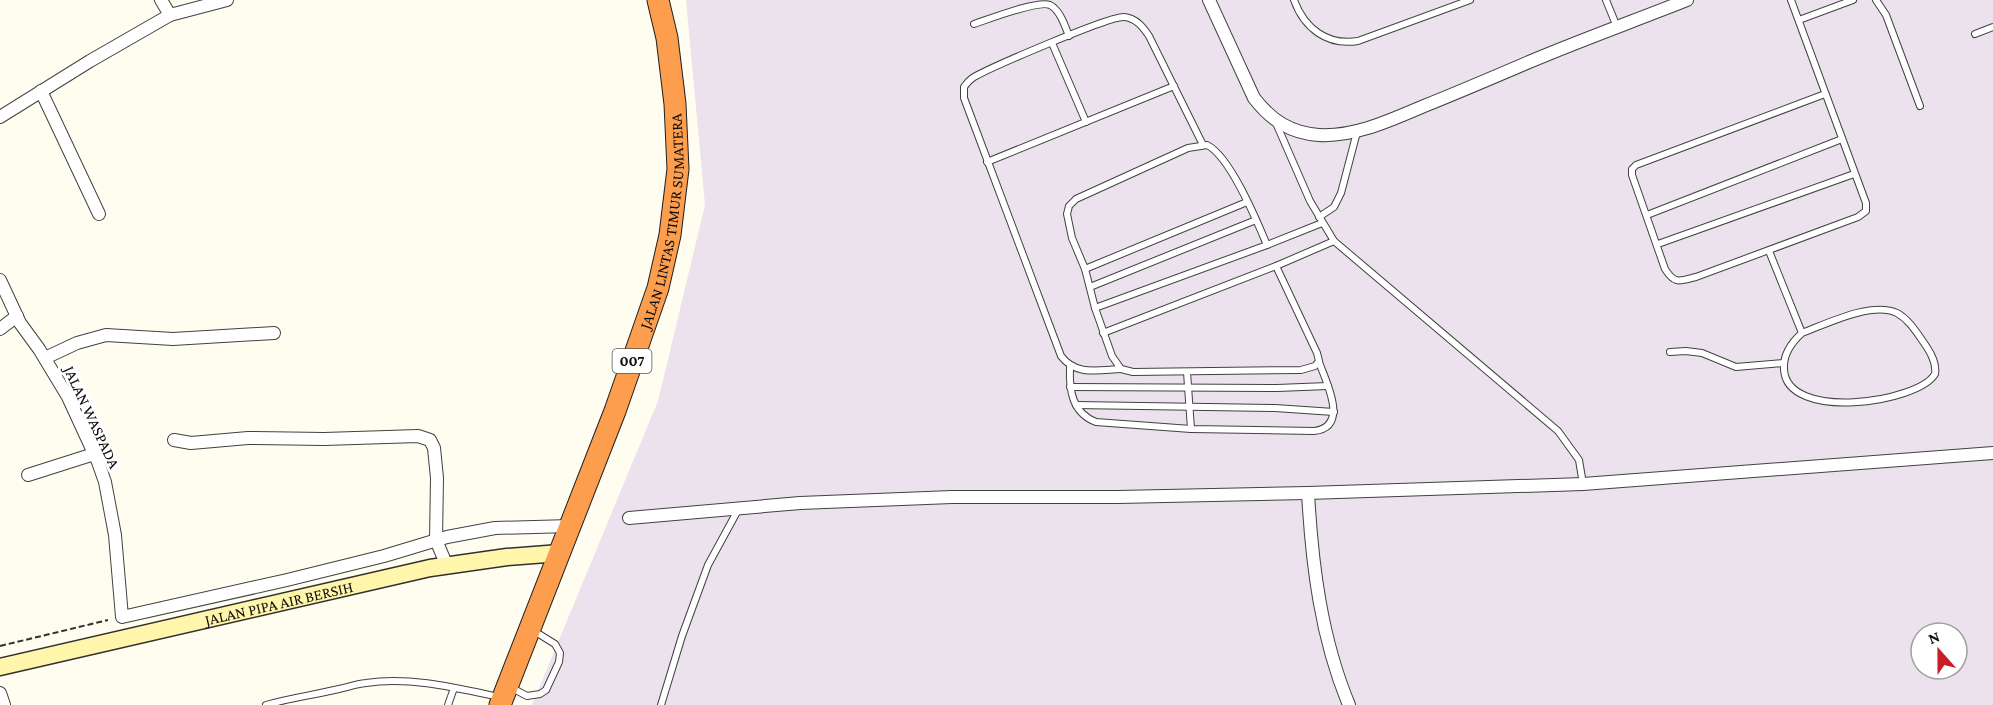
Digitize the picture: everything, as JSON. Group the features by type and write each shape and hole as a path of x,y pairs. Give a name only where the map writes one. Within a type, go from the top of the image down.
{"highway":[{"name":"JALAN LINTAS TIMUR SUMATERA","path":"504,696 615,411 654,299 670,235 678,169 675,104 667,38 658,0"}],"street":[{"path":"161,0 170,15"},
{"path":"0,117 170,15 226,0"},
{"path":"1209,0 1254,98 1264,111 1276,121 1301,133 1330,135 1357,131 1404,114 1540,57 1687,0"},
{"path":"41,91 99,214"},
{"name":"JALAN WASPADA","path":"0,280 17,316 68,397 105,483 115,535 122,617"},
{"path":"0,329 17,316"},
{"path":"45,358 77,343 106,335 173,339 274,333"},
{"path":"174,440 191,443 248,438 324,439 418,436 428,439 433,444 438,478 436,540 447,566"},
{"path":"629,518 800,503 952,496 1118,497 1583,484 1993,453"},
{"path":"28,475 94,454"},
{"path":"1308,493 1312,549 1321,612 1329,646 1349,705"},
{"path":"122,617 287,580 384,556 436,540 495,528 570,526"},
{"name":"JALAN PIPA AIR BERSIH","path":"0,667 447,566 507,557 560,553"},
{"path":"0,693 4,705"}],"lane":[{"path":"1294,0 1310,28 1330,40 1349,42 1358,41 1470,0"},
{"path":"1606,0 1618,27"},
{"path":"1791,0 1866,203 1864,213 1769,251 1696,277 1676,281 1665,269 1632,175 1635,166 1825,94"},
{"path":"1799,20 1853,0"},
{"path":"1876,0 1886,15 1920,106"},
{"path":"974,24 1034,4 1047,3 1060,16 1069,36"},
{"path":"1203,145 1145,30 1124,17 1112,19 988,70 969,80 963,93 1058,352 1070,367 1078,370 1121,369 1132,372 1301,370 1315,366 1319,362"},
{"path":"1975,34 1993,27"},
{"path":"1052,44 1086,122"},
{"path":"987,162 1174,86"},
{"path":"1276,121 1302,183 1334,241 1558,431 1579,460 1583,484"},
{"path":"1095,308 1267,245 1321,220 1334,207 1341,193 1357,131"},
{"path":"1647,215 1842,139"},
{"path":"1121,369 1112,356 1103,333 1090,287 1068,226 1069,206 1076,199 1188,148 1203,145 1212,147 1221,156 1247,202 1267,245"},
{"path":"1658,244 1854,174"},
{"path":"1084,269 1247,202"},
{"path":"1090,287 1256,220"},
{"path":"1103,333 1334,241"},
{"path":"1769,251 1802,333"},
{"path":"1070,367 1070,387 1076,405 1082,414 1096,422 1191,429 1319,431 1330,424 1334,412 1328,386 1306,329 1276,266"},
{"path":"1892,311 1906,320 1919,336 1934,362 1935,374 1921,386 1893,395 1848,403 1828,402 1793,390 1785,378 1784,363 1790,348 1802,333 1863,312 1892,311"},
{"path":"1670,352 1702,353 1736,367 1784,363"},
{"path":"1187,372 1191,429"},
{"path":"1070,387 1277,388 1328,386"},
{"path":"1076,405 1275,408 1334,412"},
{"path":"661,705 682,636 708,565 738,510"},
{"path":"266,705 365,683 396,681 504,696 519,693 527,696 540,694 546,690 560,653 555,644 531,629"},
{"path":"448,705 454,688"}],"path":[{"path":"0,646 122,617"}],"shaded area":[{"path":"686,0 1993,0 1993,705 532,705 658,401 705,205"}]}
